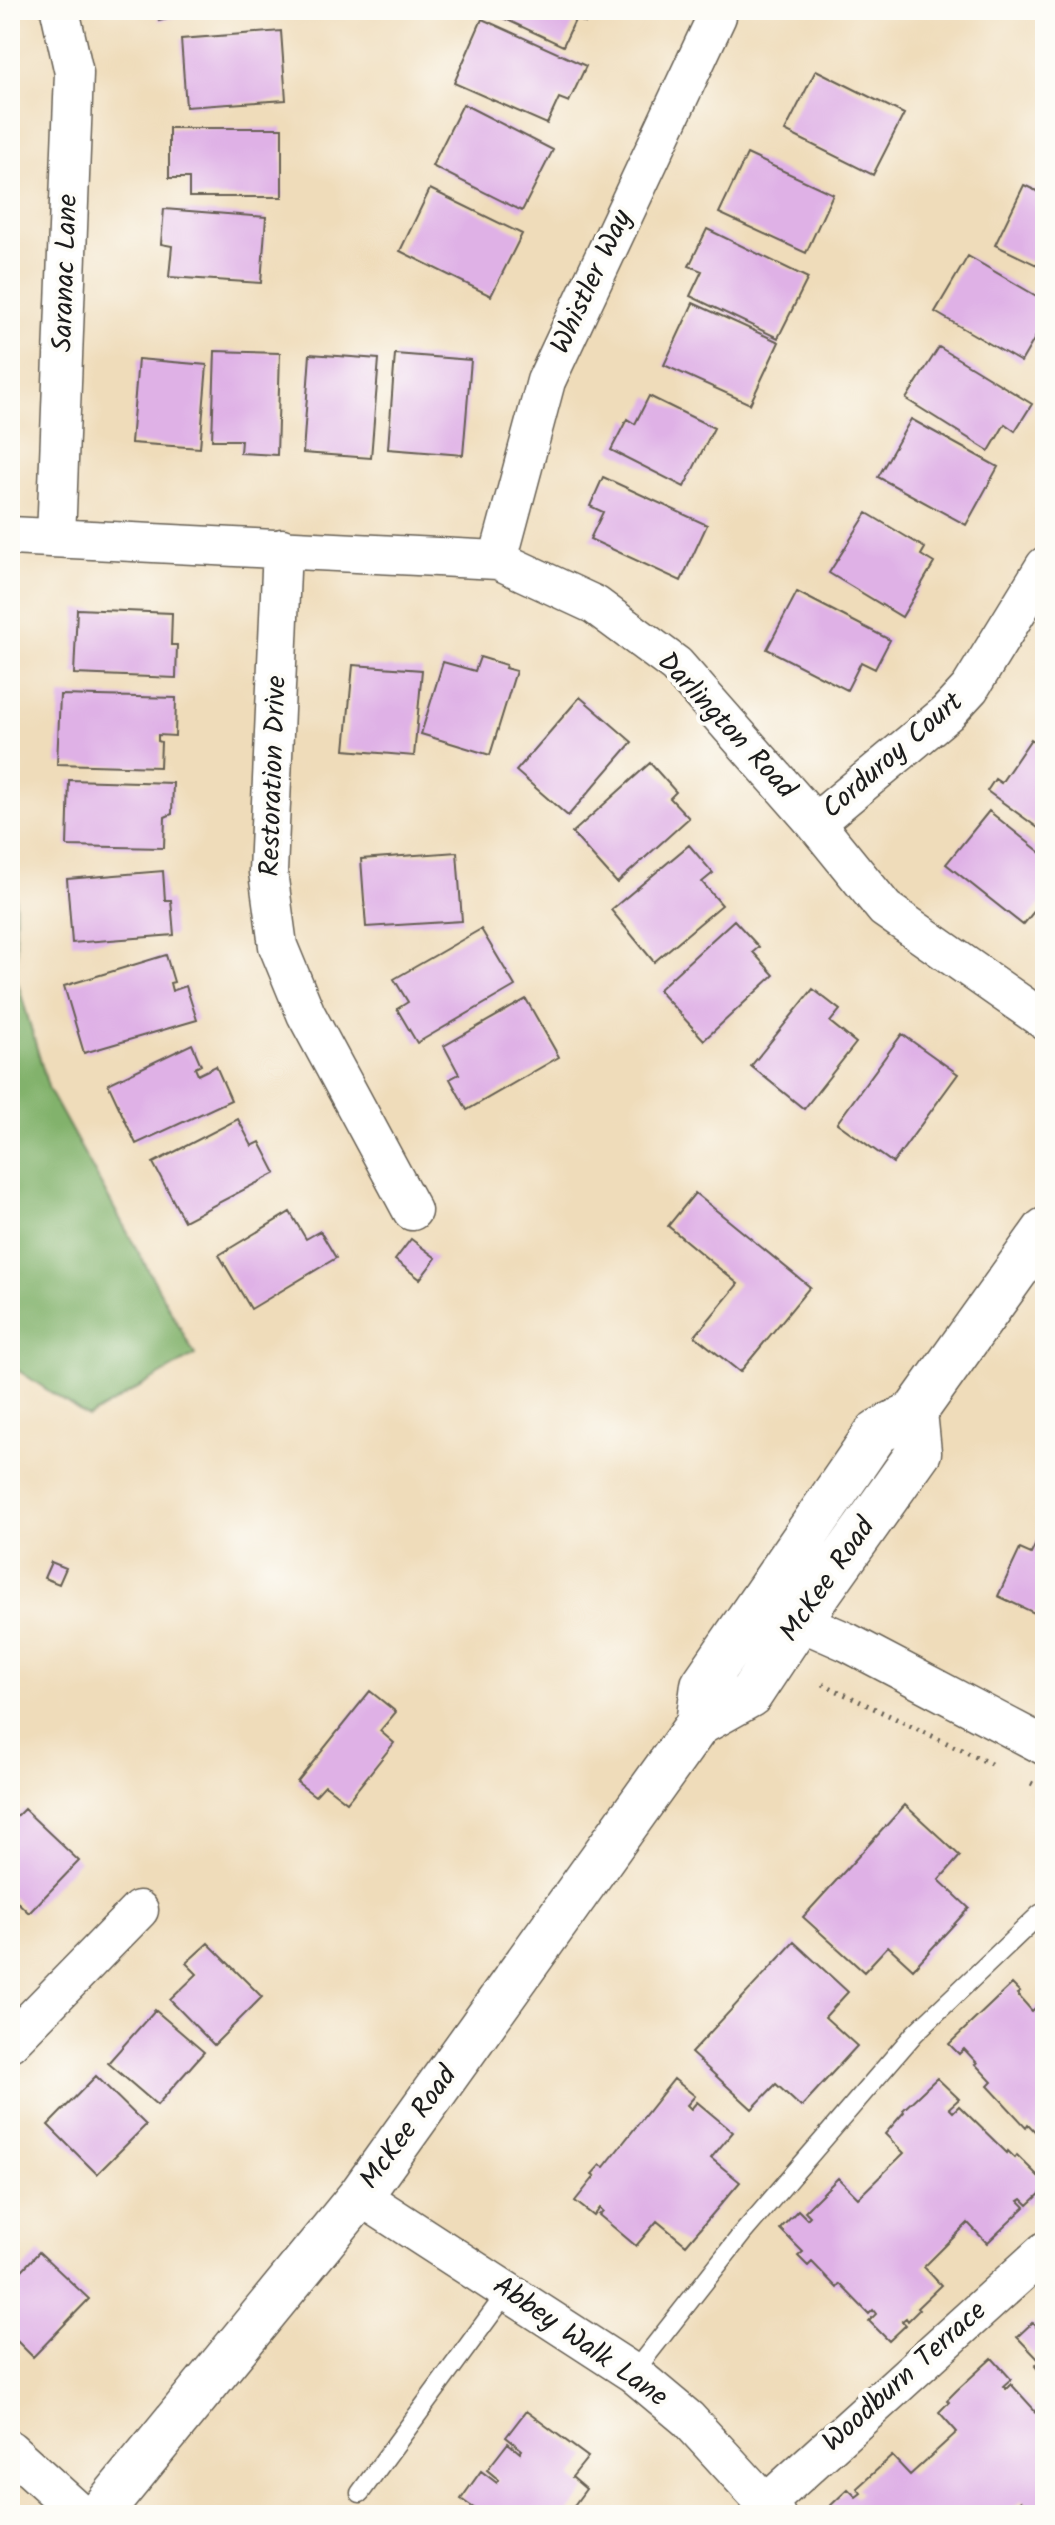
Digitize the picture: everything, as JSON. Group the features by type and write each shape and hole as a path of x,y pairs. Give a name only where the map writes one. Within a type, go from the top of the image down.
{"street":[{"name":"Saranac Lane","path":"56,538 74,73 60,10"},
{"name":"Whistler Way","path":"498,560 546,381 717,16"},
{"name":"Darlington Road","path":"10,536 498,560 595,605 676,665 815,823 885,909 1045,1021"},
{"name":"Restoration Drive","path":"282,548 268,872 278,946 306,1014 412,1211"},
{"name":"Corduroy Court","path":"815,823 947,713 970,688 1045,566"},
{"name":"McKee Road","path":"698,1724 703,1685 877,1432 915,1412 1045,1230"},
{"name":"McKee Road","path":"99,2515 360,2196 698,1724 750,1695 919,1452 915,1412"},
{"path":"799,1621 847,1642 1045,1746"},
{"path":"10,2042 139,1910"},
{"name":"Abbey Walk Lane","path":"360,2196 633,2373 688,2419 771,2509"},
{"name":"Woodburn Terrace","path":"771,2509 1045,2251"},
{"path":"10,2450 82,2515"}],"lane":[{"path":"633,2373 742,2234 915,2033 1040,1914"},
{"path":"360,2493 508,2291"}],"path":[{"path":"823,1684 1003,1770"},
{"path":"1017,1777 1045,1790"}],"green space":[{"path":"10,801 13,801 17,980 49,1090 195,1355 88,1417 10,1365"}],"building":[{"path":"157,10 201,10 201,11 159,21"},
{"path":"486,10 591,10 585,23 576,18 563,46"},
{"path":"482,19 586,66 569,102 559,98 547,124 454,83"},
{"path":"281,31 286,100 186,107 181,39"},
{"path":"816,70 904,114 873,175 785,131"},
{"path":"463,104 553,150 522,211 432,166"},
{"path":"169,128 282,128 282,197 189,197 189,178 169,178"},
{"path":"747,154 833,194 806,253 719,213"},
{"path":"1024,185 1045,195 1045,269 995,245"},
{"path":"430,189 522,234 491,296 400,251"},
{"path":"164,209 266,217 261,283 169,277 172,246 161,244"},
{"path":"707,229 808,278 778,338 690,296 702,271 689,266"},
{"path":"968,256 1045,301 1045,335 1039,331 1021,362 935,312"},
{"path":"693,303 779,342 750,404 664,365"},
{"path":"939,347 1032,404 1015,431 1005,424 989,451 906,399"},
{"path":"215,351 280,353 277,455 240,453 241,440 212,440"},
{"path":"310,354 379,359 371,458 303,453"},
{"path":"395,354 471,360 463,455 388,449"},
{"path":"138,359 207,365 200,448 131,443"},
{"path":"649,396 714,428 684,487 611,450 627,419 635,424"},
{"path":"911,419 998,467 966,525 878,477"},
{"path":"603,477 707,525 681,581 590,539 603,512 590,506"},
{"path":"867,513 925,548 921,555 934,563 902,617 829,573"},
{"path":"797,592 890,640 875,669 861,662 847,690 767,649"},
{"path":"77,609 172,613 171,645 177,645 176,678 74,674"},
{"path":"480,657 516,671 490,755 421,734 443,662 475,671"},
{"path":"353,665 422,670 414,756 345,750"},
{"path":"60,695 176,698 175,736 158,735 161,742 160,767 57,764"},
{"path":"580,697 632,742 568,816 516,771"},
{"path":"1031,739 1045,749 1045,833 987,791 995,779 1001,783"},
{"path":"650,763 676,792 670,798 689,818 617,883 572,833"},
{"path":"69,780 173,783 172,814 165,817 164,848 67,846"},
{"path":"989,811 1045,856 1045,898 1023,925 946,864"},
{"path":"689,845 713,873 702,882 722,905 654,962 611,910"},
{"path":"457,852 462,921 366,927 361,859"},
{"path":"163,871 165,900 171,900 174,935 72,943 67,879"},
{"path":"734,920 759,947 753,952 774,975 704,1040 658,990"},
{"path":"481,929 515,986 417,1043 397,1009 408,1002 394,979"},
{"path":"166,955 174,982 170,983 172,991 186,986 197,1020 84,1053 64,986"},
{"path":"813,989 840,1010 830,1022 856,1043 804,1109 751,1066"},
{"path":"526,999 559,1057 467,1110 450,1079 459,1074 444,1046"},
{"path":"902,1034 958,1074 893,1163 837,1123"},
{"path":"192,1044 201,1065 195,1068 198,1075 216,1066 231,1100 136,1144 108,1084"},
{"path":"238,1119 252,1146 260,1142 276,1173 184,1221 153,1163"},
{"path":"695,1193 810,1287 740,1372 695,1336 738,1284 668,1226"},
{"path":"290,1212 306,1239 320,1231 336,1258 251,1309 219,1255"},
{"path":"411,1239 436,1258 420,1279 395,1260"},
{"path":"1045,1524 1045,1618 998,1596 1020,1549 1031,1554"},
{"path":"51,1562 66,1568 59,1584 44,1578"},
{"path":"370,1691 396,1712 380,1731 394,1743 347,1802 325,1785 315,1796 297,1782"},
{"path":"905,1805 960,1856 939,1880 969,1908 913,1969 888,1946 864,1972 803,1917"},
{"path":"24,1809 79,1861 29,1913 10,1895 10,1823"},
{"path":"794,1942 848,1992 825,2017 857,2046 801,2107 776,2084 752,2109 691,2053"},
{"path":"208,1943 262,1997 214,2045 170,2000 197,1974 186,1963"},
{"path":"1012,1984 1032,2011 1045,1999 1045,2142 1028,2124 1026,2127 988,2086 992,2082 964,2049 959,2054 949,2044"},
{"path":"155,2010 204,2052 157,2105 108,2063"},
{"path":"96,2076 146,2125 97,2174 48,2125"},
{"path":"937,2078 959,2099 949,2108 953,2112 959,2106 1007,2153 1015,2158 1017,2155 1045,2183 1045,2189 1028,2205 1022,2199 1019,2201 1025,2207 987,2243 968,2223 924,2267 941,2285 908,2321 906,2318 902,2321 906,2325 889,2341 869,2321 876,2314 873,2310 869,2314 840,2284 837,2288 812,2262 808,2266 798,2256 803,2252 780,2229 798,2210 807,2219 810,2216 805,2211 838,2178 858,2198 904,2153 885,2134 903,2110"},
{"path":"674,2079 695,2096 687,2105 691,2109 697,2102 733,2132 711,2158 740,2182 686,2245 657,2221 636,2246 599,2215 603,2211 600,2208 594,2216 575,2201 595,2176 592,2174 600,2165 604,2167"},
{"path":"39,2252 89,2299 33,2357 10,2334 10,2283"},
{"path":"1032,2323 1042,2333 1045,2330 1043,2376 1035,2366 1040,2361 1017,2337"},
{"path":"992,2358 1011,2379 1003,2386 1006,2389 1011,2384 1039,2415 1042,2413 1045,2417 1045,2515 1033,2515 1021,2501 1005,2515 837,2515 829,2507 848,2489 856,2497 861,2493 857,2488 892,2456 910,2475 957,2432 939,2412 949,2402 947,2400"},
{"path":"526,2411 588,2457 572,2477 586,2489 567,2515 476,2515 478,2511 461,2499 481,2471 497,2483 499,2480 487,2470 508,2443 520,2453 522,2450 506,2437"}]}
